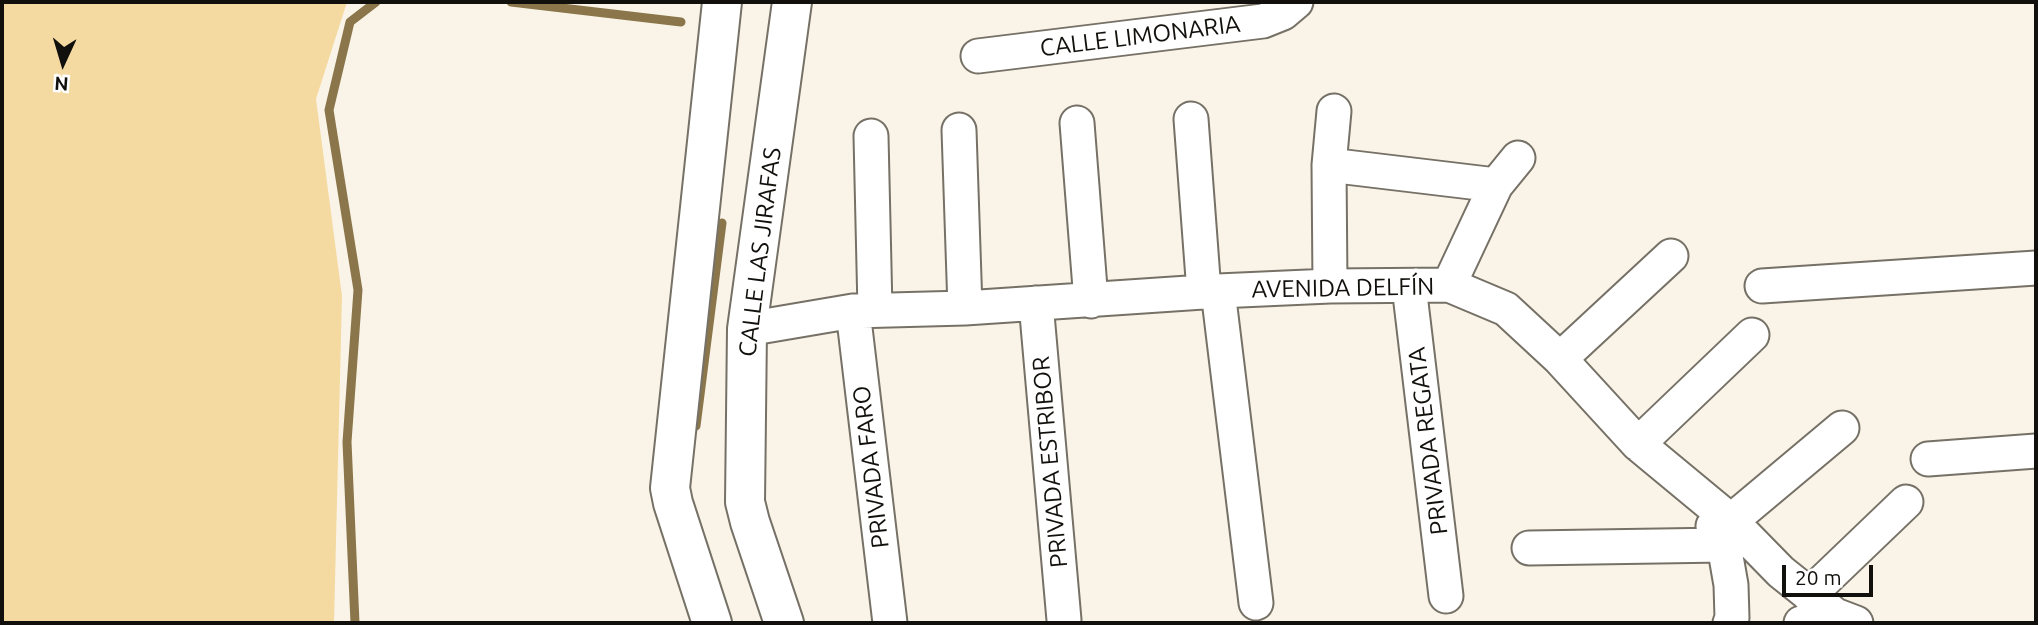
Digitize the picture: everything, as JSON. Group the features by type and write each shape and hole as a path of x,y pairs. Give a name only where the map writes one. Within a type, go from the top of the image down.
{"main road":[{"path":"712,623 670,488 722,2"},
{"name":"CALLE LAS JIRAFAS","path":"784,623 745,502 747,329 792,2"}],"street":[{"name":"CALLE LIMONARIA","path":"978,56 1263,21 1283,13 1296,2"},
{"path":"1330,286 1329,165 1334,111"},
{"path":"1191,120 1211,292 1256,603"},
{"path":"1077,123 1091,301"},
{"path":"959,130 965,308"},
{"name":"PRIVADA FARO","path":"871,136 864,311 890,623"},
{"path":"1449,285 1496,185 1518,158"},
{"path":"1329,165 1496,185"},
{"path":"1560,359 1671,256"},
{"path":"1762,286 2036,268"},
{"name":"AVENIDA DELFÍN","path":"747,329 864,311 965,308 1330,286 1449,285 1506,309 1560,359 1638,444 1694,493 1727,533"},
{"name":"PRIVADA REGATA","path":"1409,286 1446,596"},
{"name":"PRIVADA ESTRIBOR","path":"1035,303 1064,620"},
{"path":"1638,444 1752,335"},
{"path":"1529,548 1727,533 1842,428"},
{"path":"1928,459 2036,451"},
{"path":"1805,609 1906,502"},
{"path":"1727,533 1781,572 1805,609 1845,619"},
{"path":"1727,533 1731,584 1730,623"}],"shaded area":[{"path":"2,2 347,2 316,99 342,296 334,623 2,623"}],"waterway":[{"path":"355,623 347,442 358,290 329,110 350,22 376,2"},
{"path":"511,2 681,22"},
{"path":"696,426 722,223"}]}
